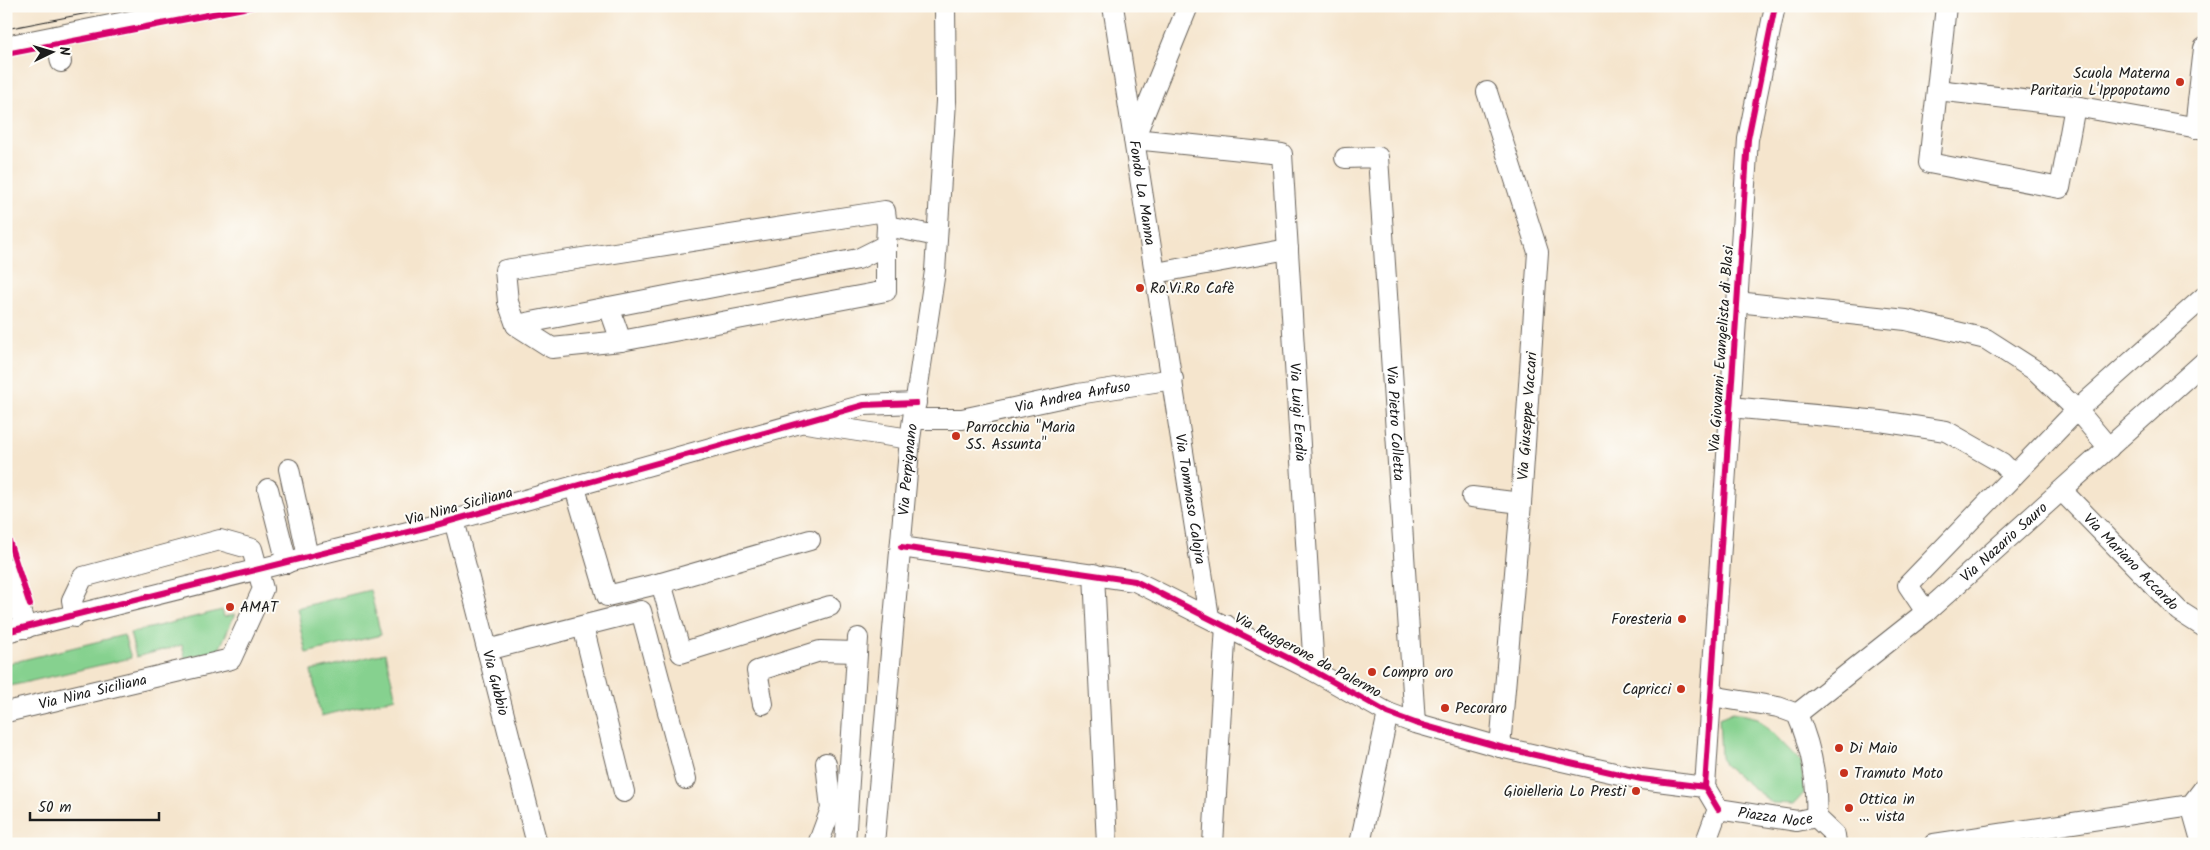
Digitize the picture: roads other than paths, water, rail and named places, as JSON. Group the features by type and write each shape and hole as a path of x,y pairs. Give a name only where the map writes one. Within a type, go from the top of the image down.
{"street":[{"path":"6,46 205,6"},
{"name":"Via Perpignano","path":"874,844 910,439 935,272 946,101 945,6"},
{"name":"Fondo La Manna","path":"1114,6 1173,379"},
{"path":"1134,138 1188,6"},
{"name":"Via Giovanni Evangelista di Blasi","path":"1711,696 1748,139 1775,6"},
{"path":"1946,6 1929,164 2060,188 2075,106"},
{"path":"56,36 60,62"},
{"path":"1937,90 2075,106 2199,128 2204,48"},
{"name":"Via Giuseppe Vaccari","path":"1487,92 1538,252 1521,503 1500,747"},
{"name":"Via Luigi Eredia","path":"1134,138 1282,154 1314,671"},
{"name":"Via Pietro Colletta","path":"1345,158 1378,157 1415,723"},
{"path":"885,211 887,235 886,291 621,340 552,348 516,325 508,302 505,270 885,211"},
{"path":"516,325 858,259 887,235 937,236"},
{"path":"1156,273 1288,249"},
{"path":"1926,612 1908,585 2077,410 2204,296"},
{"path":"1737,302 1906,320 1986,339 2036,371 2077,410 2109,448"},
{"path":"609,307 621,340"},
{"name":"Via Nazario Sauro","path":"1797,714 1926,612 2204,362"},
{"name":"Via Andrea Anfuso","path":"915,411 962,419 1078,394 1173,379"},
{"name":"Via Tommaso Calojra","path":"1173,379 1218,621 1213,844"},
{"name":"Via Nina Siciliana","path":"6,632 75,617 575,488 800,422 831,404 864,405 915,411"},
{"path":"1730,407 1880,421 1946,431 2002,463 2014,475"},
{"name":"Via Nina Siciliana","path":"800,422 910,439"},
{"path":"289,469 308,557"},
{"path":"575,488 607,596 661,584 810,540"},
{"path":"268,489 287,563"},
{"name":"Via Mariano Accardo","path":"2062,491 2179,611 2204,627"},
{"path":"1472,497 1521,503"},
{"name":"Via Gubbio","path":"454,520 538,844"},
{"name":"Via Nina Siciliana","path":"6,712 231,658 263,589 252,549 220,540 83,577 72,600 75,617"},
{"name":"Via Ruggerone da Palermo","path":"901,547 1135,581 1218,621 1314,671 1388,713 1415,723 1500,747 1642,779 1705,787"},
{"path":"6,568 26,628"},
{"path":"1094,574 1107,844"},
{"path":"661,584 681,653 830,606"},
{"path":"487,650 641,611 686,779"},
{"path":"583,626 624,792"},
{"path":"763,704 757,671 820,651 857,645 846,844"},
{"path":"1705,787 1711,696 1778,706 1797,714"},
{"path":"1360,844 1388,713"},
{"name":"Piazza Noce","path":"1705,787 1718,808 1797,821 1816,817 1817,795 1807,736 1797,714"},
{"path":"818,844 831,809 826,763"},
{"path":"1934,844 2012,838 2191,804 2204,788"},
{"path":"2191,804 2202,844"},
{"path":"1706,844 1718,808"},
{"path":"1816,817 1835,834 1836,844"}],"tram line":[{"path":"6,29 124,6"}],"place":[{"name":"Scuola Materna Paritaria L'Ippopotamo","path":"2180,82"},
{"name":"Ro.Vi.Ro Cafè","path":"1140,288"},
{"name":"Parrocchia \"Maria SS. Assunta\"","path":"956,436"},
{"name":"AMAT","path":"230,607"},
{"name":"Foresteria","path":"1682,619"},
{"name":"Compro oro","path":"1372,672"},
{"name":"Capricci","path":"1681,689"},
{"name":"Pecoraro","path":"1445,708"},
{"name":"Di Maio","path":"1839,748"},
{"name":"Tramuto Moto","path":"1844,773"},
{"name":"Gioielleria Lo Presti","path":"1636,791"},
{"name":"Ottica in ... vista","path":"1849,808"}]}
